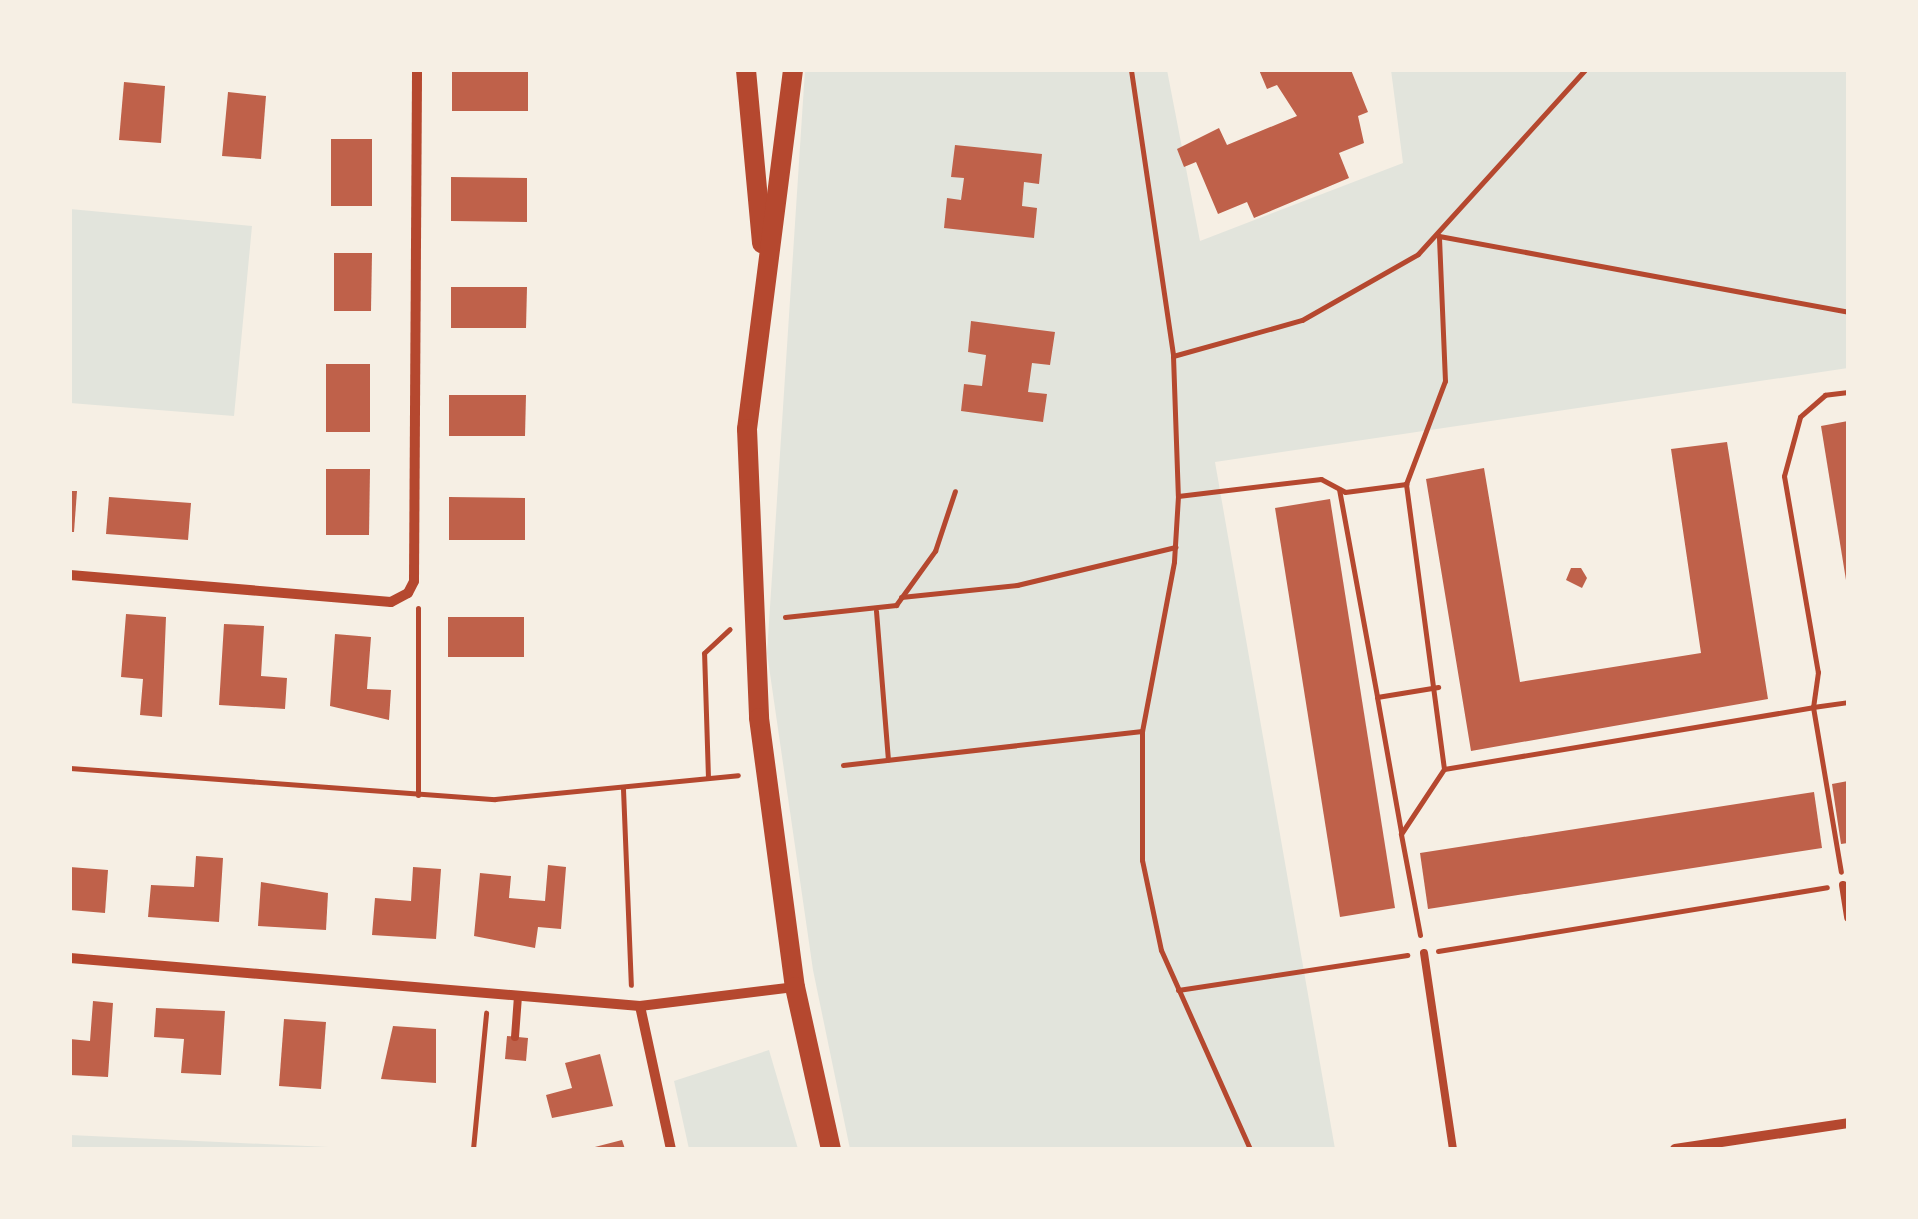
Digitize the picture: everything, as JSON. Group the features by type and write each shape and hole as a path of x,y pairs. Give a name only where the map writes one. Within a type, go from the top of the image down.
{"main road":[{"path":"746,70 766,280"},
{"path":"793,70 747,429 759,718 795,987 831,1149"}],"street":[{"path":"70,576 391,602 409,591 417,70"},
{"path":"70,958 640,1006 795,987"},
{"path":"640,1006 671,1149"},
{"path":"1675,1149 1848,1123"}],"lane":[{"path":"1843,884 1848,918"},
{"path":"1424,953 1453,1149"},
{"path":"515,1036 518,996"}],"path":[{"path":"1131,70 1174,356 1178,496 1175,548 1142,731 1142,860 1153,923 1178,990 1250,1149"},
{"path":"1174,356 1302,320 1381,279 1439,236 1584,70"},
{"path":"1439,236 1848,312"},
{"path":"1401,834 1444,769 1438,687 1406,484 1445,380 1439,236"},
{"path":"1178,990 1843,884 1813,707 1818,672 1784,476 1800,417 1825,395 1848,392"},
{"path":"1178,496 1321,478 1339,489 1406,484"},
{"path":"1339,489 1424,953"},
{"path":"902,597 935,551 955,491"},
{"path":"785,616 876,611 902,597 1017,586 1175,548"},
{"path":"409,591 419,610 418,795"},
{"path":"876,611 888,760"},
{"path":"708,778 704,653 730,629"},
{"path":"1377,697 1438,687"},
{"path":"1444,769 1848,702"},
{"path":"842,765 1142,731"},
{"path":"70,768 495,800 738,775"},
{"path":"623,789 630,980 640,1006"},
{"path":"474,1149 488,994"}],"shaded area":[{"path":"805,70 1167,70 1200,241 1403,163 1391,70 1848,70 1848,368 1215,462 1335,1149 850,1149 813,970 767,653"},
{"path":"70,209 252,226 234,416 70,403"},
{"path":"769,1050 798,1149 689,1149 674,1081"},
{"path":"70,1135 371,1149 70,1149"}],"building":[{"path":"452,70 528,71 528,111 452,111"},
{"path":"1259,70 1351,70 1368,112 1358,116 1364,143 1339,153 1349,178 1254,218 1247,202 1218,214 1196,162 1184,167 1177,149 1219,128 1227,145 1297,116 1277,85 1267,89"},
{"path":"124,82 165,86 161,143 119,140"},
{"path":"228,92 266,96 261,159 222,156"},
{"path":"331,139 372,139 372,206 331,206"},
{"path":"955,145 1042,154 1039,184 1024,182 1022,206 1037,208 1034,238 944,228 947,198 961,200 964,178 951,177"},
{"path":"451,177 527,178 527,222 451,221"},
{"path":"334,253 372,253 371,311 334,311"},
{"path":"451,287 527,287 526,328 451,328"},
{"path":"971,321 1055,332 1050,365 1032,363 1028,392 1047,394 1043,422 961,411 964,384 982,386 986,355 968,352"},
{"path":"326,364 370,364 370,432 326,432"},
{"path":"449,395 526,395 525,436 449,436"},
{"path":"1848,421 1848,580 1846,580 1821,426"},
{"path":"1727,442 1768,699 1471,751 1426,479 1484,468 1520,682 1701,653 1671,449"},
{"path":"326,469 370,469 369,535 326,535"},
{"path":"70,491 77,491 74,532 70,532"},
{"path":"109,497 191,503 188,540 106,534"},
{"path":"449,497 525,498 525,540 449,540"},
{"path":"1330,499 1395,908 1340,917 1275,508"},
{"path":"1571,568 1581,568 1587,578 1582,588 1566,580"},
{"path":"126,614 166,617 162,717 140,715 143,679 121,677"},
{"path":"448,617 524,617 524,657 448,657"},
{"path":"224,624 264,626 261,676 287,678 285,709 219,705"},
{"path":"335,634 371,637 367,689 391,690 389,720 330,706"},
{"path":"1848,781 1848,843 1841,844 1832,784"},
{"path":"1814,792 1822,848 1428,909 1420,853"},
{"path":"196,856 223,858 219,922 148,917 151,885 194,887"},
{"path":"548,865 566,867 561,929 538,927 535,948 474,936 480,873 511,876 509,898 545,901"},
{"path":"70,867 108,870 105,913 70,910"},
{"path":"413,867 441,869 436,939 372,935 375,898 411,901"},
{"path":"261,882 328,893 326,930 258,926"},
{"path":"93,1001 113,1003 108,1077 70,1075 70,1039 90,1041"},
{"path":"156,1008 225,1011 221,1075 181,1073 184,1039 154,1037"},
{"path":"284,1019 326,1022 321,1089 279,1086"},
{"path":"393,1026 436,1029 436,1083 381,1079"},
{"path":"507,1036 528,1038 526,1061 505,1059"},
{"path":"600,1054 613,1106 552,1118 546,1095 572,1088 565,1063"},
{"path":"622,1140 625,1149 591,1148"}]}
